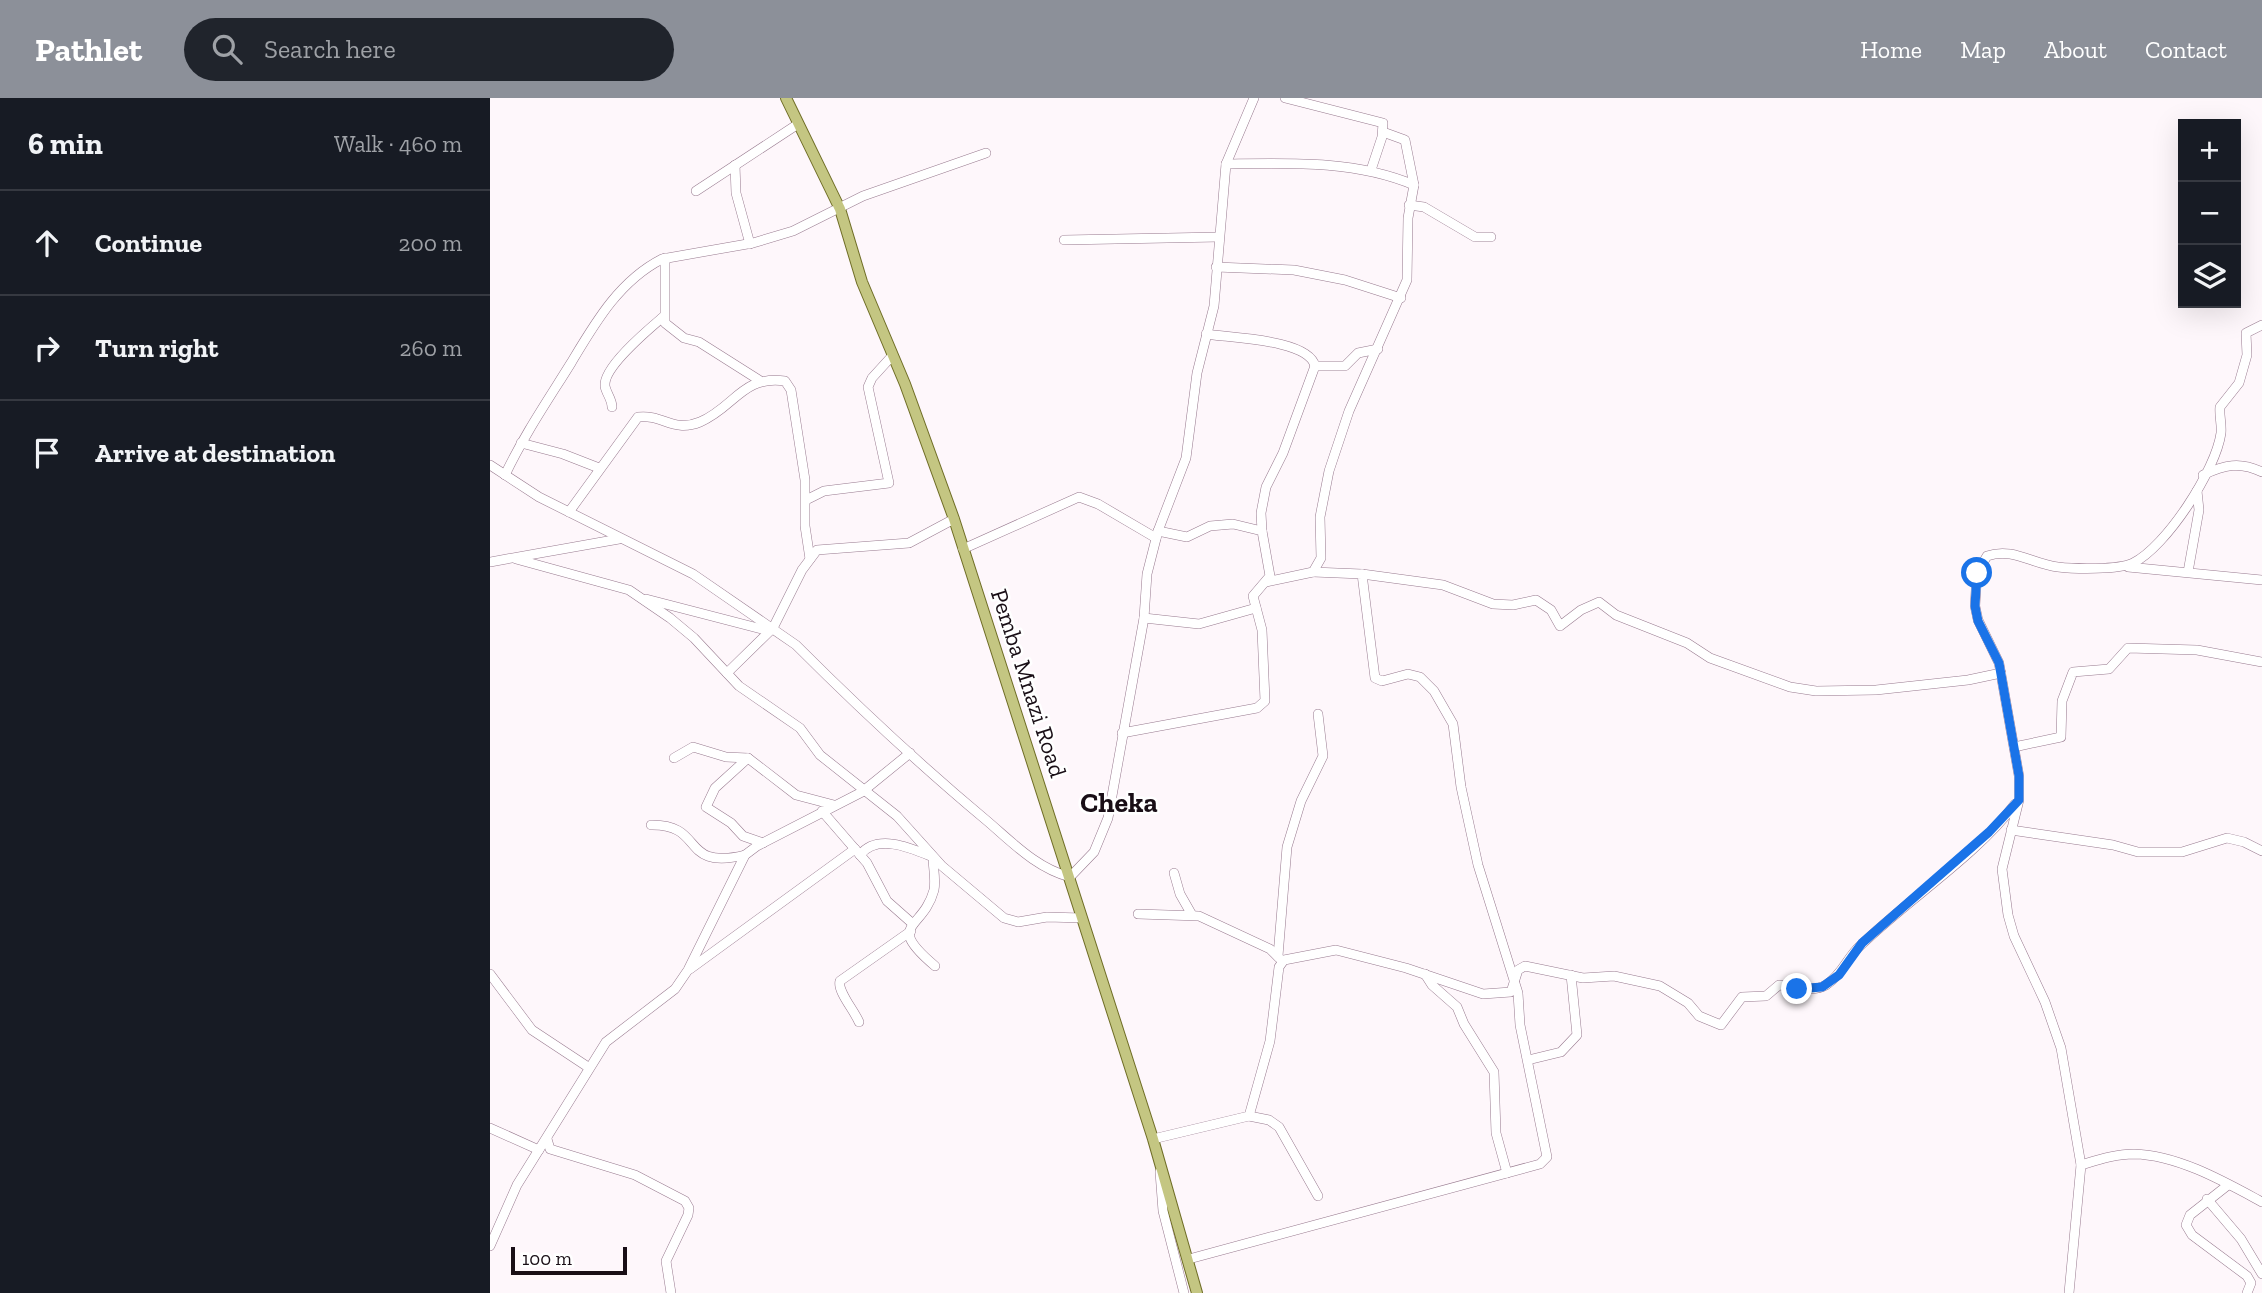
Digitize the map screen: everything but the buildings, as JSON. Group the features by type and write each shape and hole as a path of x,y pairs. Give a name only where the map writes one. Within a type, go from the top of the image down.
{"main road":[{"name":"Pemba Mnazi Road","path":"786,98 840,209 862,282 954,519 1153,1139 1160,1172 1189,1259 1197,1293"}],"street":[{"path":"490,465 569,512 693,574 796,645 910,752 1036,863 1070,877 1094,852 1105,831 1144,618 1145,584 1157,535 1185,458 1206,334 1214,306 1226,164 1254,98"},
{"path":"1285,98 1383,123 1383,132 1371,170"},
{"path":"696,191 798,124"},
{"path":"1313,572 1321,558 1320,517 1329,471 1349,411 1401,298 1408,271 1409,205 1413,185 1405,141 1383,132"},
{"path":"505,475 603,311 649,266 666,258 750,243 793,231 891,185 986,153"},
{"path":"1226,164 1342,166 1371,170 1413,185"},
{"path":"735,165 736,193 750,243"},
{"path":"1409,205 1423,207 1475,237 1490,237"},
{"path":"1064,240 1219,237"},
{"path":"666,258 663,317 670,328 684,338 699,342 759,380 785,381 791,390 806,500 804,526 810,559"},
{"path":"1216,267 1294,270 1345,280 1401,298"},
{"path":"612,407 605,385 607,376 634,340 663,317"},
{"path":"2122,567 2139,559 2173,529 2196,489 2221,435 2220,407 2239,383 2247,355 2246,333 2262,326"},
{"path":"1122,733 1262,705 1265,701 1262,630 1253,596 1266,582 1271,569 1262,531 1261,513 1266,487 1283,453 1315,366 1314,359 1274,342 1206,334"},
{"path":"1315,366 1345,366 1359,353 1378,349"},
{"path":"806,500 818,492 889,484 868,387 872,378 892,356"},
{"path":"569,512 638,417 655,417 677,427 692,424 710,417 759,380"},
{"path":"522,443 563,454 599,468"},
{"path":"2203,475 2224,466 2238,464 2262,472"},
{"path":"2188,572 2199,510 2196,489"},
{"path":"964,549 1079,497 1157,535 1187,537 1217,524 1233,524 1262,531"},
{"path":"727,673 754,650 771,630 817,550 909,543 954,519"},
{"path":"490,562 621,538"},
{"path":"2069,1293 2070,1250 2081,1165 2061,1048 2045,1002 2014,936 2008,915 2002,869 2019,800 2014,747 2001,673 1975,606 1977,573 1987,556 2007,552 2058,567 2122,567 2262,580"},
{"path":"516,559 617,585 640,597 685,630 740,686 800,727 820,755 862,792 897,816 933,857 970,892 1011,921 1082,918"},
{"path":"1266,582 1313,572 1443,585 1493,604 1513,605 1536,600 1551,610 1560,626 1581,610 1599,603 1616,615 1688,643 1710,658 1790,687 1816,691 1876,690 1968,680 2001,673"},
{"path":"1189,1259 1540,1164 1547,1157 1515,985 1479,864 1461,787 1453,724 1434,691 1420,677 1408,674 1382,681 1375,678 1362,575"},
{"path":"640,597 771,630"},
{"path":"1144,618 1199,624 1256,608"},
{"path":"2014,747 2061,737 2062,701 2071,674 2081,670 2109,669 2128,648 2197,650 2262,662"},
{"path":"1250,1116 1269,1041 1279,959 1287,847 1301,802 1323,756 1318,714"},
{"path":"674,758 694,747 726,757 748,758 796,795 834,805"},
{"path":"651,825 677,828 709,859 720,861 745,855 822,811 862,792 910,752"},
{"path":"748,758 715,788 706,807 727,819 743,836 763,843"},
{"path":"1138,914 1192,915 1237,933 1279,959 1336,950 1425,974 1483,994 1509,994 1522,967 1596,979 1614,976 1660,986 1688,1003 1699,1016 1721,1025 1745,996 1766,996 1779,985 1800,989 1822,987 1844,970 1862,943 1989,832 2019,800"},
{"path":"822,811 858,852 887,901 912,928"},
{"path":"2011,830 2113,845 2138,852 2193,850 2227,838 2262,850"},
{"path":"688,970 734,940 806,882 869,846 878,843 914,849 933,857"},
{"path":"490,1246 517,1185 589,1068 613,1035 653,1008 675,989 688,970 745,855"},
{"path":"933,857 935,887 912,928 910,943 915,951 935,966"},
{"path":"1174,873 1180,894 1192,915"},
{"path":"859,1022 853,1006 839,989 839,981 912,928"},
{"path":"490,974 532,1030 589,1068"},
{"path":"1425,974 1432,985 1457,1007 1464,1024 1494,1072 1496,1133 1507,1173"},
{"path":"1528,1060 1561,1052 1577,1035 1571,975"},
{"path":"1153,1139 1250,1116 1269,1120 1279,1127 1318,1196"},
{"path":"490,1128 539,1150"},
{"path":"547,1139 550,1149 635,1175 685,1201 689,1208 688,1215 666,1261 671,1293"},
{"path":"2081,1165 2118,1155 2140,1154 2199,1170 2262,1202"},
{"path":"1160,1172 1163,1212 1184,1293"},
{"path":"2228,1185 2207,1199 2187,1220 2188,1229 2247,1276 2251,1283 2248,1293"},
{"path":"2207,1199 2241,1239 2262,1274"}],"district":[{"name":"Cheka","path":"1119,802"}],"route":[{"path":"1797,989 1822,987 1839,975 1862,943 2007,816 2019,800 2019,776 1999,663 1978,621 1975,606 1977,573"}]}
